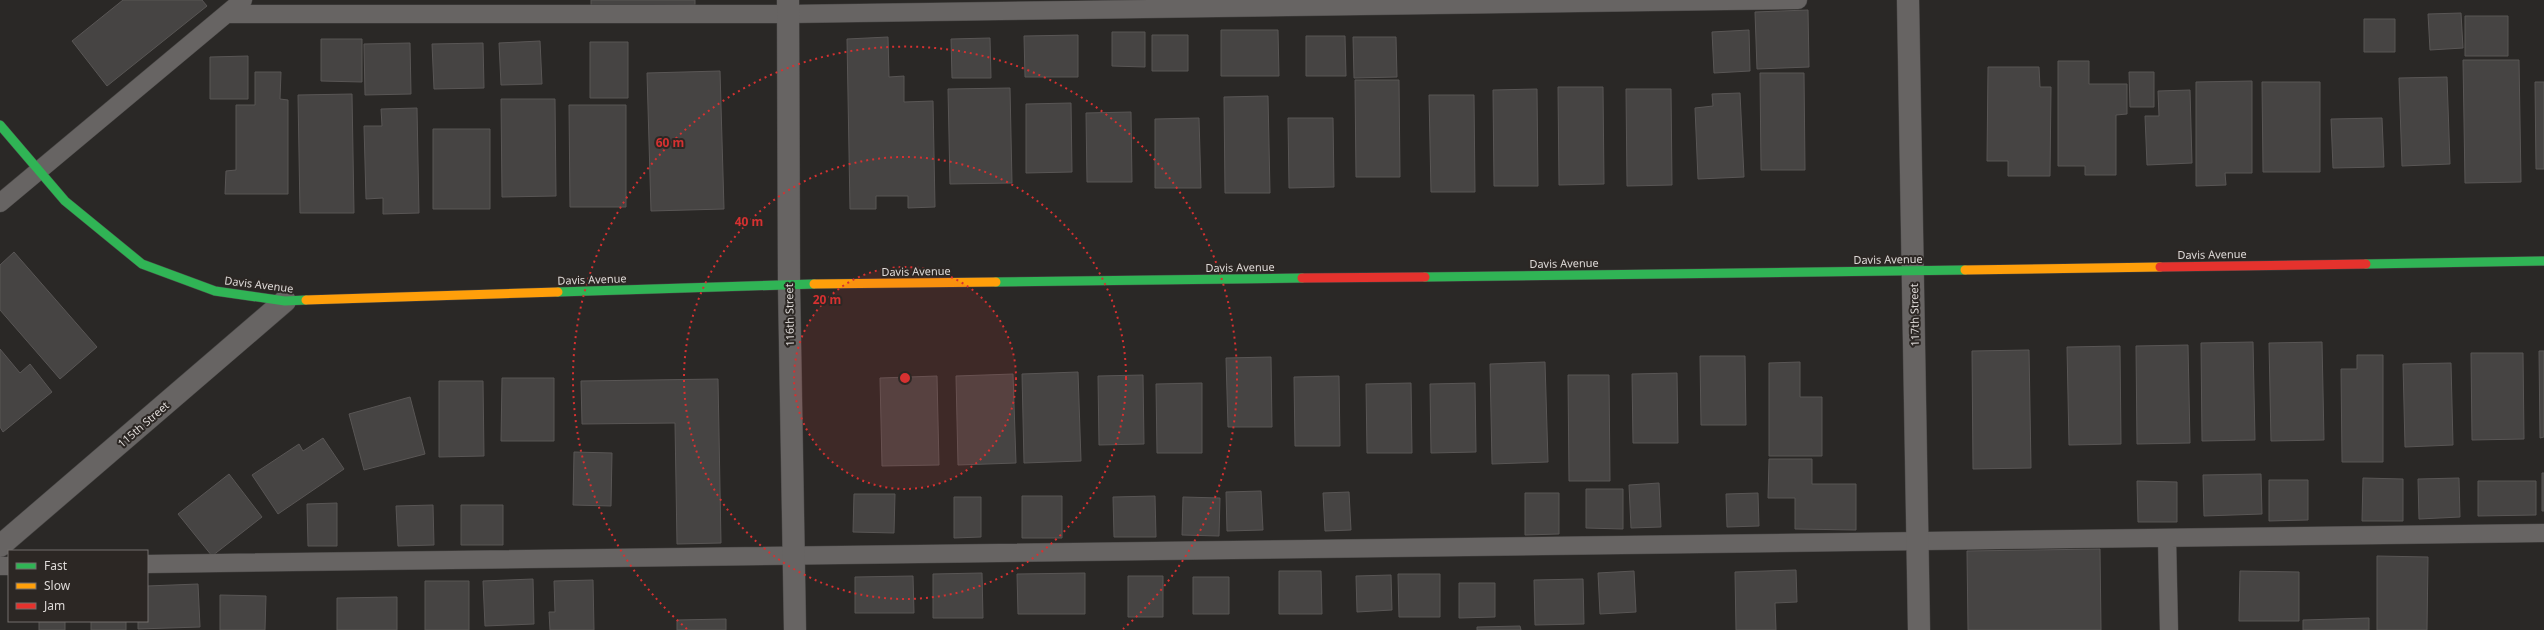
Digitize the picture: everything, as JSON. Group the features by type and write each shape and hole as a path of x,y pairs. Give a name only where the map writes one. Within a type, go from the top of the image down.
{"street":[{"name":"117th Street","path":"1908,0 1919,630"},
{"name":"116th Street","path":"788,7 789,284 795,630"},
{"name":"Davis Avenue","path":"0,125 65,201 142,264 215,291 285,301 789,284 1913,271 2544,261"},
{"name":"115th Street","path":"0,546 285,301"}],"lane":[{"path":"0,203 243,0"},
{"path":"227,14 788,7 1798,0"},
{"path":"148,564 793,554 2544,533"},
{"path":"2167,538 2169,630"}],"building":[{"path":"123,0 202,0 207,6 107,86 72,41"},
{"path":"591,0 695,0 695,5 591,6"},
{"path":"1808,10 1809,67 1757,69 1755,12"},
{"path":"2461,13 2463,48 2430,50 2428,14"},
{"path":"2465,16 2508,16 2508,56 2465,56"},
{"path":"2364,19 2395,19 2395,52 2364,52"},
{"path":"1221,30 1278,30 1279,76 1221,76"},
{"path":"1749,30 1750,71 1714,73 1712,32"},
{"path":"1112,32 1145,32 1145,67 1112,66"},
{"path":"1078,35 1078,77 1025,77 1024,36"},
{"path":"1152,35 1188,35 1188,71 1152,71"},
{"path":"1306,36 1345,36 1346,76 1306,76"},
{"path":"888,37 889,77 904,76 904,102 933,101 935,207 908,208 908,196 876,196 876,209 850,209 847,39"},
{"path":"1353,37 1396,37 1397,77 1354,78"},
{"path":"990,38 991,78 952,78 951,39"},
{"path":"321,39 362,39 362,82 321,81"},
{"path":"540,41 542,84 501,85 499,43"},
{"path":"590,42 628,42 628,98 590,98"},
{"path":"410,43 411,94 365,95 364,44"},
{"path":"483,43 484,88 434,89 432,44"},
{"path":"248,56 248,99 210,99 210,57"},
{"path":"2463,60 2519,60 2521,182 2465,183"},
{"path":"2058,61 2089,61 2089,84 2127,84 2127,114 2116,115 2116,175 2085,175 2085,166 2058,166"},
{"path":"1988,67 2039,67 2040,87 2051,87 2050,176 2008,176 2008,161 1987,161"},
{"path":"720,71 724,209 651,211 647,73"},
{"path":"255,72 281,72 280,99 288,100 288,194 225,194 226,171 236,170 236,105 255,105"},
{"path":"2129,72 2154,72 2154,107 2130,107"},
{"path":"1760,73 1804,73 1805,170 1761,170"},
{"path":"2447,77 2450,164 2402,166 2399,78"},
{"path":"1355,80 1399,80 1400,177 1356,177"},
{"path":"2252,81 2252,173 2225,173 2226,185 2196,186 2196,82"},
{"path":"2262,82 2320,82 2320,172 2263,172"},
{"path":"2535,82 2544,82 2544,169 2536,169"},
{"path":"1558,87 1603,87 1604,184 1559,185"},
{"path":"1010,88 1012,183 950,184 948,89"},
{"path":"1537,89 1538,186 1494,186 1493,90"},
{"path":"1626,89 1671,89 1672,185 1627,186"},
{"path":"2190,90 2192,163 2147,165 2145,116 2159,116 2158,91"},
{"path":"1740,93 1744,177 1698,179 1695,108 1713,106 1712,94"},
{"path":"352,94 354,213 300,213 298,95"},
{"path":"1429,95 1474,95 1475,192 1431,192"},
{"path":"1268,96 1270,193 1225,193 1224,97"},
{"path":"501,99 555,99 556,196 502,197"},
{"path":"1071,103 1072,172 1026,173 1026,104"},
{"path":"569,105 626,105 626,207 570,207"},
{"path":"417,108 419,213 383,214 383,198 366,199 364,126 382,126 381,109"},
{"path":"1131,112 1132,182 1087,182 1086,113"},
{"path":"1199,118 1201,188 1155,188 1155,119"},
{"path":"1288,118 1333,118 1334,187 1289,188"},
{"path":"2382,118 2384,167 2333,168 2331,119"},
{"path":"433,129 490,129 490,209 433,209"},
{"path":"14,252 97,347 60,379 0,310 0,265"},
{"path":"2253,342 2255,440 2202,441 2201,343"},
{"path":"2322,342 2324,440 2271,441 2269,343"},
{"path":"2188,345 2190,443 2137,444 2136,346"},
{"path":"2120,346 2121,444 2069,445 2067,347"},
{"path":"0,349 20,373 30,364 52,392 3,432 0,427"},
{"path":"2029,350 2031,468 1973,469 1972,351"},
{"path":"2539,351 2544,351 2544,437 2540,438"},
{"path":"2471,353 2523,353 2524,439 2472,440"},
{"path":"2357,355 2383,355 2383,462 2342,462 2341,369 2357,369"},
{"path":"1700,356 1745,356 1746,425 1701,425"},
{"path":"1271,357 1272,427 1228,427 1226,358"},
{"path":"1545,362 1548,462 1492,464 1490,364"},
{"path":"1800,362 1800,397 1822,397 1822,456 1769,456 1769,363"},
{"path":"2451,363 2453,445 2405,447 2403,364"},
{"path":"1078,372 1081,461 1024,463 1022,374"},
{"path":"1677,373 1678,443 1633,443 1632,374"},
{"path":"1013,374 1016,463 958,465 956,376"},
{"path":"1143,375 1144,444 1099,445 1098,376"},
{"path":"1568,375 1609,375 1610,481 1569,481"},
{"path":"937,376 939,465 882,466 880,378"},
{"path":"1339,376 1340,446 1295,446 1294,377"},
{"path":"502,378 554,378 554,441 501,441"},
{"path":"718,379 721,543 677,544 675,423 582,424 581,381"},
{"path":"439,381 483,381 484,456 439,457"},
{"path":"1202,383 1202,453 1157,453 1156,384"},
{"path":"1411,383 1412,453 1367,453 1366,384"},
{"path":"1475,383 1476,452 1431,453 1430,384"},
{"path":"410,397 425,454 364,470 349,414"},
{"path":"323,438 344,469 278,514 252,475 299,444 303,451"},
{"path":"574,452 612,453 611,506 573,505"},
{"path":"1769,459 1812,459 1812,484 1856,484 1856,530 1795,529 1795,498 1768,498"},
{"path":"2542,473 2544,473 2544,511 2542,511"},
{"path":"229,474 262,517 212,556 178,514"},
{"path":"2261,474 2262,514 2204,516 2203,475"},
{"path":"2363,478 2403,479 2403,521 2362,521"},
{"path":"2459,478 2460,517 2419,519 2418,479"},
{"path":"2269,480 2308,480 2308,520 2269,521"},
{"path":"2137,481 2177,482 2177,522 2138,522"},
{"path":"2478,481 2536,481 2536,515 2478,516"},
{"path":"1659,483 1661,527 1631,528 1629,485"},
{"path":"1586,489 1623,489 1623,529 1586,528"},
{"path":"1261,491 1263,530 1227,531 1226,492"},
{"path":"1349,492 1351,530 1325,531 1323,493"},
{"path":"1525,493 1559,493 1559,534 1525,535"},
{"path":"1758,493 1759,526 1727,527 1726,494"},
{"path":"854,494 895,494 894,533 853,532"},
{"path":"1022,496 1062,496 1062,538 1022,538"},
{"path":"1155,496 1156,537 1114,537 1113,497"},
{"path":"954,497 981,497 981,537 954,538"},
{"path":"1183,497 1220,498 1219,536 1182,535"},
{"path":"337,503 337,546 308,546 307,504"},
{"path":"433,505 434,545 398,546 396,506"},
{"path":"461,505 503,505 503,545 461,545"},
{"path":"2100,549 2101,630 1968,630 1967,551"},
{"path":"2377,556 2428,557 2427,630 2377,630"},
{"path":"1796,570 1797,602 1775,603 1776,630 1736,630 1735,572"},
{"path":"1279,571 1321,571 1322,614 1279,614"},
{"path":"1634,571 1636,612 1600,614 1598,573"},
{"path":"2240,571 2299,572 2299,621 2239,621"},
{"path":"982,573 983,618 933,618 933,574"},
{"path":"1085,573 1085,614 1018,614 1017,574"},
{"path":"1398,574 1440,574 1440,617 1399,617"},
{"path":"1391,575 1392,610 1357,612 1356,576"},
{"path":"913,576 914,613 855,613 855,577"},
{"path":"1128,576 1163,576 1163,617 1128,617"},
{"path":"1193,577 1229,577 1229,614 1193,614"},
{"path":"533,579 534,624 485,626 483,581"},
{"path":"1583,579 1584,624 1535,625 1534,580"},
{"path":"593,580 594,630 550,630 549,612 555,612 554,581"},
{"path":"425,581 469,581 469,630 425,630"},
{"path":"1459,583 1495,583 1495,617 1459,618"},
{"path":"198,584 200,627 138,629 138,622 148,622 148,586"},
{"path":"220,595 266,596 265,630 220,630"},
{"path":"397,597 397,630 337,630 337,598"},
{"path":"2369,618 2369,630 2303,630 2303,620"},
{"path":"726,619 726,630 677,630 677,620"},
{"path":"39,622 65,622 65,630 39,630"},
{"path":"91,622 126,622 126,630 91,630"},
{"path":"1520,626 1521,630 1477,630 1477,627"}],"traffic: fast":[{"path":"0,125 65,201 142,264 215,291 285,301 306,300"},
{"path":"2366,264 2544,261"},
{"path":"1425,277 1965,270"},
{"path":"996,282 1302,278"},
{"path":"558,292 814,284"}],"traffic: slow":[{"path":"1965,270 2160,267"},
{"path":"814,284 996,282"},
{"path":"306,300 558,292"}],"traffic: jam":[{"path":"2160,267 2366,264"},
{"path":"1302,278 1425,277"}]}
